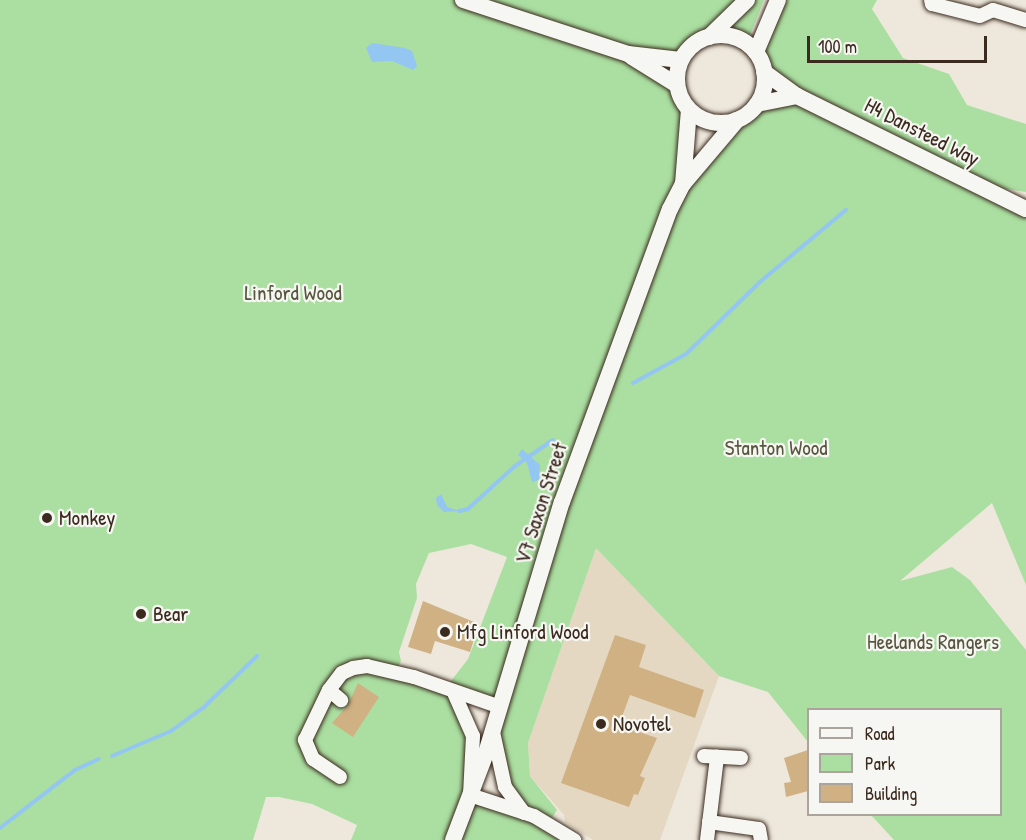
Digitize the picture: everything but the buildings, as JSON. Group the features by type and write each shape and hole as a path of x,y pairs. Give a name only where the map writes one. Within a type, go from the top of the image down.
{"street":[{"path":"463,0 622,52 681,60"},
{"path":"677,85 681,60 698,42 709,37 747,0"},
{"path":"756,52 778,0"},
{"path":"931,0 932,4 956,5 980,16 992,5 1026,20"},
{"path":"622,52 677,85 689,110 712,122 737,120 757,104 764,89 764,72 756,52 734,37 709,37"},
{"name":"H4 Dansteed Way","path":"764,72 797,96 891,140 1026,209"},
{"path":"757,104 797,96"},
{"name":"V7 Saxon Street","path":"683,184 689,110"},
{"name":"V7 Saxon Street","path":"453,840 493,730 562,502 674,201 683,184 737,120"},
{"path":"340,777 301,751 307,731 329,690 342,674 367,666 414,676 453,693 500,707"},
{"path":"329,690 342,700"},
{"path":"453,693 473,736 470,795 524,813 574,840"},
{"path":"493,730 505,787 524,813"},
{"path":"707,840 710,756 741,758"},
{"path":"709,822 759,829 761,840"}],"shaded area":[{"path":"596,547 719,676 660,840 593,840 565,822 564,815 530,776 528,743"}],"green space":[{"name":"Linford Wood","path":"0,0 747,0 681,60 630,54 677,85 689,110 683,183 737,120 757,104 797,96 764,72 756,52 778,0 877,0 872,9 903,58 949,74 967,105 1026,124 1026,192 982,185 1026,209 1026,585 992,503 900,581 952,567 970,580 1026,650 1026,840 894,840 872,816 1002,816 1002,708 807,708 807,741 768,692 719,676 596,548 528,743 530,776 557,810 548,824 574,840 351,840 357,825 312,804 279,797 266,797 253,840 0,840","holes":["471,544 507,557 468,659 444,690 396,671 401,661 399,652 417,598 416,584 429,553","454,693 500,707 496,750 523,812 470,795 474,758"]},
{"path":"756,0 764,0 750,35 730,27"}],"water":[{"path":"372,43 412,51 417,66 413,70 392,61 372,62 366,48"},
{"path":"522,449 540,465 539,480 532,482 527,463 518,455"},
{"path":"441,494 447,507 459,511 444,512 437,505 436,498"}],"waterway":[{"path":"633,383 686,354 761,281 846,210"},
{"path":"459,511 468,509 515,466 553,440"},
{"path":"112,756 171,731 203,708 257,656"},
{"path":"0,828 75,770 99,759"}],"place":[{"name":"Monkey","path":"47,518"},
{"name":"Bear","path":"141,614"},
{"name":"Mfg Linford Wood","path":"445,632"},
{"name":"Novotel","path":"601,724"}],"park label":[{"name":"Stanton Wood","path":"776,448"},
{"name":"Heelands Rangers","path":"933,642"}]}
